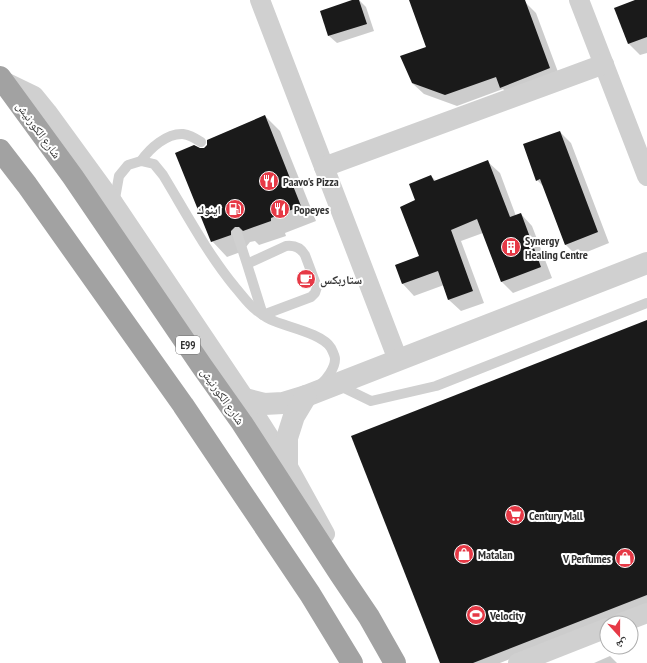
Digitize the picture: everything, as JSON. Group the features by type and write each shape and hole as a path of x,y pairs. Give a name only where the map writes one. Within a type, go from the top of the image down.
{"highway":[{"name":"شارع الكورنيش","path":"2,79 73,177 242,423 369,617 395,663"},
{"path":"0,150 27,185 183,405 310,594 352,663"}],"street":[{"path":"260,0 398,360"},
{"path":"579,0 647,176"},
{"path":"324,167 604,64"},
{"path":"2,79 34,96 114,204 287,465 369,617"},
{"path":"244,399 264,404 283,403 306,396 647,263"},
{"path":"287,465 287,438 294,416 306,396"},
{"path":"518,663 533,648 599,630"}],"lane":[{"path":"141,161 154,146 172,136 182,134 188,135 201,142"},
{"path":"114,204 119,176 128,165 141,161 154,164 163,175 206,249 256,310 273,321 303,330 323,340 331,347 335,359 332,371 325,381 306,396"},
{"path":"237,233 263,315"},
{"path":"247,264 286,246 297,246 305,255 317,287 313,295 263,315"},
{"path":"336,384 371,401 436,386 647,303"}],"building":[{"path":"352,0 359,0 367,24 328,36 320,11"},
{"path":"409,0 525,0 550,68 500,88 496,77 445,95 412,83 400,56 426,47"},
{"path":"635,0 647,0 647,37 628,44 614,8"},
{"path":"265,115 301,206 271,218 271,221 243,231 239,227 235,227 231,231 231,235 211,242 175,153 194,145 204,148 207,145 207,140"},
{"path":"560,131 598,232 565,245 540,179 536,181 523,144"},
{"path":"488,160 510,217 521,213 541,267 501,282 477,219 451,230 473,291 448,300 438,271 402,284 395,265 419,256 400,207 415,200 409,184 431,175 434,181"},
{"name":"Century Mall","path":"647,320 647,595 473,663 440,663 351,436"}],"place":[{"name":"Paavo's Pizza","path":"269,181"},
{"name":"اينوك","path":"235,209"},
{"name":"Popeyes","path":"280,209"},
{"name":"Synergy Healing Centre","path":"511,247"},
{"name":"ستاربكس","path":"306,279"},
{"name":"Century Mall","path":"515,515"},
{"name":"Matalan","path":"464,554"},
{"name":"V Perfumes","path":"625,558"},
{"name":"Velocity","path":"476,615"}]}
